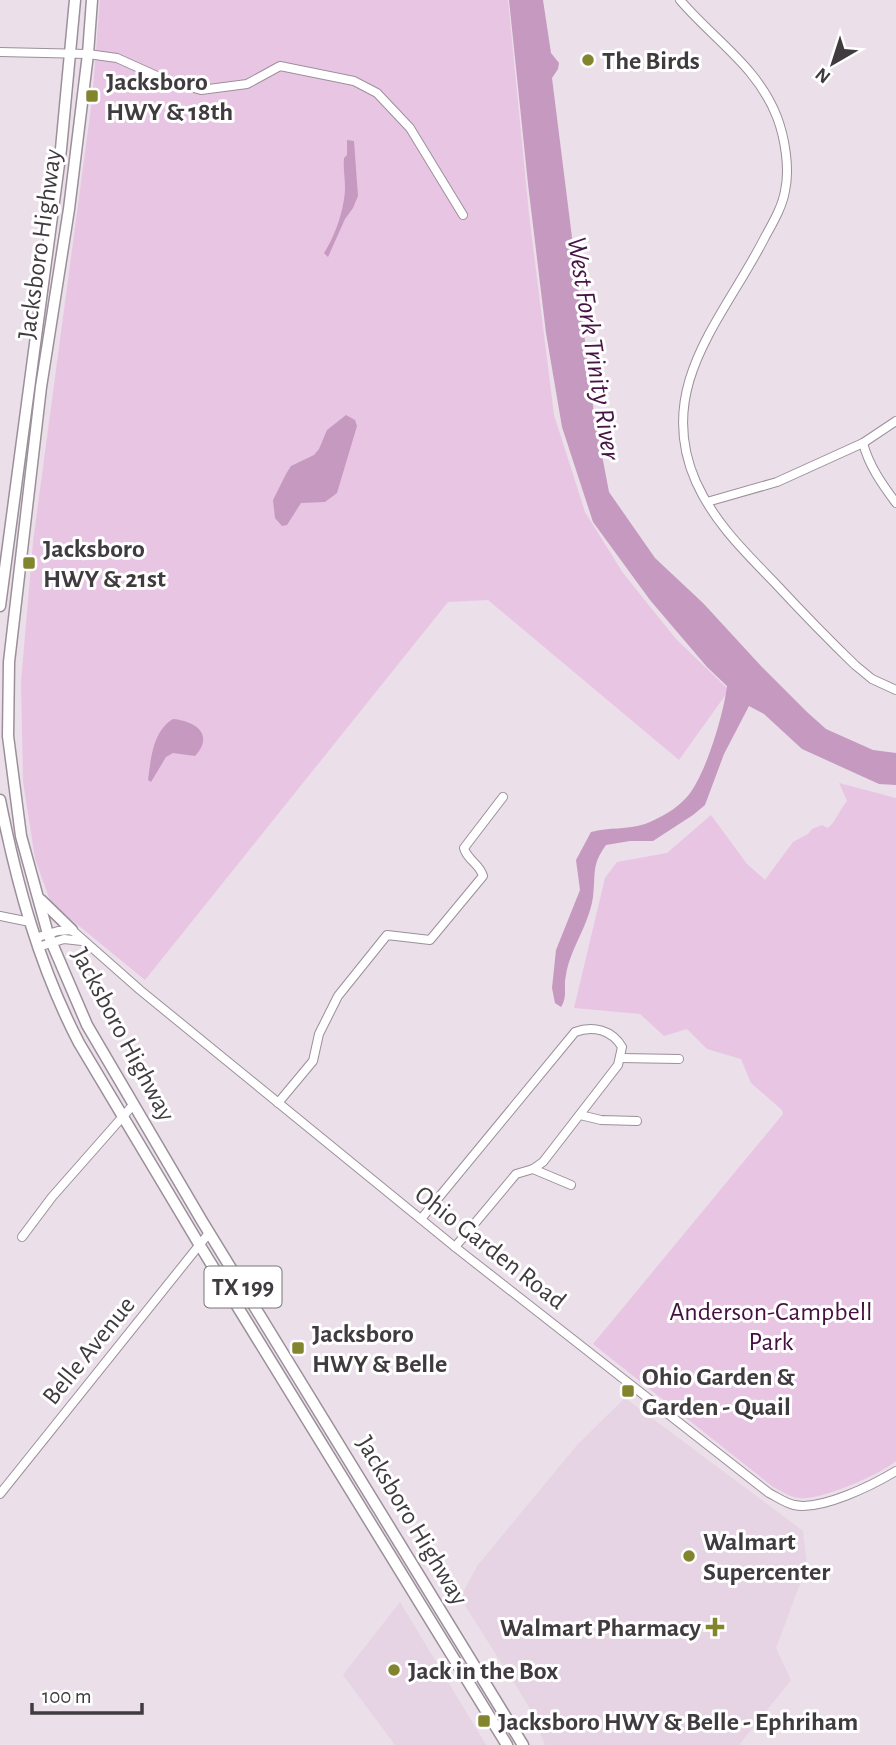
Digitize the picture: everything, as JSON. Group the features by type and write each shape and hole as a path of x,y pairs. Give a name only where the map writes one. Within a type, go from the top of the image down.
{"main road":[{"name":"Jacksboro Highway","path":"0,606 61,149 75,0"},
{"name":"Jacksboro Highway","path":"92,0 69,209 44,371 4,674 13,789 21,836 50,938 87,1025 209,1233 523,1745"},
{"path":"31,368 44,371"},
{"path":"0,587 4,572"},
{"name":"Jacksboro Highway","path":"0,800 19,889 36,943 68,1022 199,1244 507,1745"},
{"path":"37,895 72,930"},
{"path":"299,1404 311,1397"},
{"path":"466,1678 479,1671"}],"street":[{"path":"680,0 747,66 758,81 777,117 786,169 785,191 777,214 753,260 707,333 695,360 683,411 686,456 707,502 730,536 830,641 872,679 896,690"},
{"path":"0,52 70,53 117,58 168,81 201,90 247,84 280,66 354,81 377,93 410,128 463,215"},
{"path":"707,502 778,482 863,443 896,421"},
{"path":"863,443 867,458 896,503"},
{"path":"278,1103 313,1062 319,1034 338,996 387,935 430,940 483,876 482,870 466,856 464,848 503,797"},
{"path":"0,916 30,922"},
{"path":"36,943 72,930"},
{"name":"Ohio Garden Road","path":"72,930 455,1247 782,1501 795,1505 818,1504 877,1482 896,1471"},
{"path":"50,938 85,942"},
{"path":"421,1219 575,1032 592,1028 612,1035 622,1047 618,1065 543,1162 533,1169 516,1174 455,1247"},
{"path":"620,1058 679,1059"},
{"path":"22,1237 52,1197 133,1105"},
{"path":"580,1115 601,1120 637,1121"},
{"path":"533,1169 571,1185"},
{"name":"Belle Avenue","path":"0,1494 209,1233"}],"shaded area":[{"path":"509,0 543,0 551,53 559,63 552,78 594,413 609,492 655,558 703,603 807,712 826,729 873,750 896,753 896,785 879,784 802,749 764,714 749,706 724,754 705,805 653,841 606,845 601,852 595,870 591,907 568,965 561,1007 555,1003 552,988 556,950 580,890 576,860 591,832 645,824 667,813 686,798 700,776 712,745 727,686 707,667 650,600 593,522 562,427 546,333"},
{"path":"347,140 354,141 358,196 328,257 324,253 343,204"},
{"path":"346,415 355,420 357,426 337,493 325,502 301,503 287,525 282,526 275,518 273,500 286,474 291,466 314,455 327,430"},
{"path":"173,719 189,723 200,730 203,735 201,748 195,756 173,753 166,757 151,782 148,780 154,746 161,730"},
{"path":"625,1398 803,1531 807,1565 776,1648 791,1680 739,1745 545,1745 528,1705 466,1607 462,1595 477,1566 578,1444"},
{"path":"400,1602 486,1745 395,1745 343,1675"}],"green space":[{"path":"100,0 508,0 529,214 554,415 585,512 623,573 676,639 729,690 679,760 488,600 448,602 145,980 51,903 35,859 23,781 21,682 33,542 92,100"},
{"name":"Anderson-Campbell Park","path":"839,783 896,798 896,1461 849,1486 821,1495 799,1498 773,1487 593,1344 783,1114 782,1110 751,1083 741,1059 707,1049 687,1029 664,1036 640,1014 574,1008 605,878 617,862 667,853 711,815 747,864 765,880 793,842 812,829 822,825 828,828 834,822 847,801"}],"place":[{"name":"The Birds","path":"588,60"},
{"name":"Jacksboro HWY & 18th","path":"92,96"},
{"name":"Jacksboro HWY & 21st","path":"29,563"},
{"name":"Jacksboro HWY & Belle","path":"298,1348"},
{"name":"Ohio Garden & Garden - Quail","path":"628,1391"},
{"name":"Walmart Supercenter","path":"689,1556"},
{"name":"Walmart Pharmacy","path":"715,1627"},
{"name":"Jack in the Box","path":"394,1670"},
{"name":"Jacksboro HWY & Belle - Ephriham","path":"484,1721"}],"water label":[{"name":"West Fork Trinity River","path":"595,348"}]}
